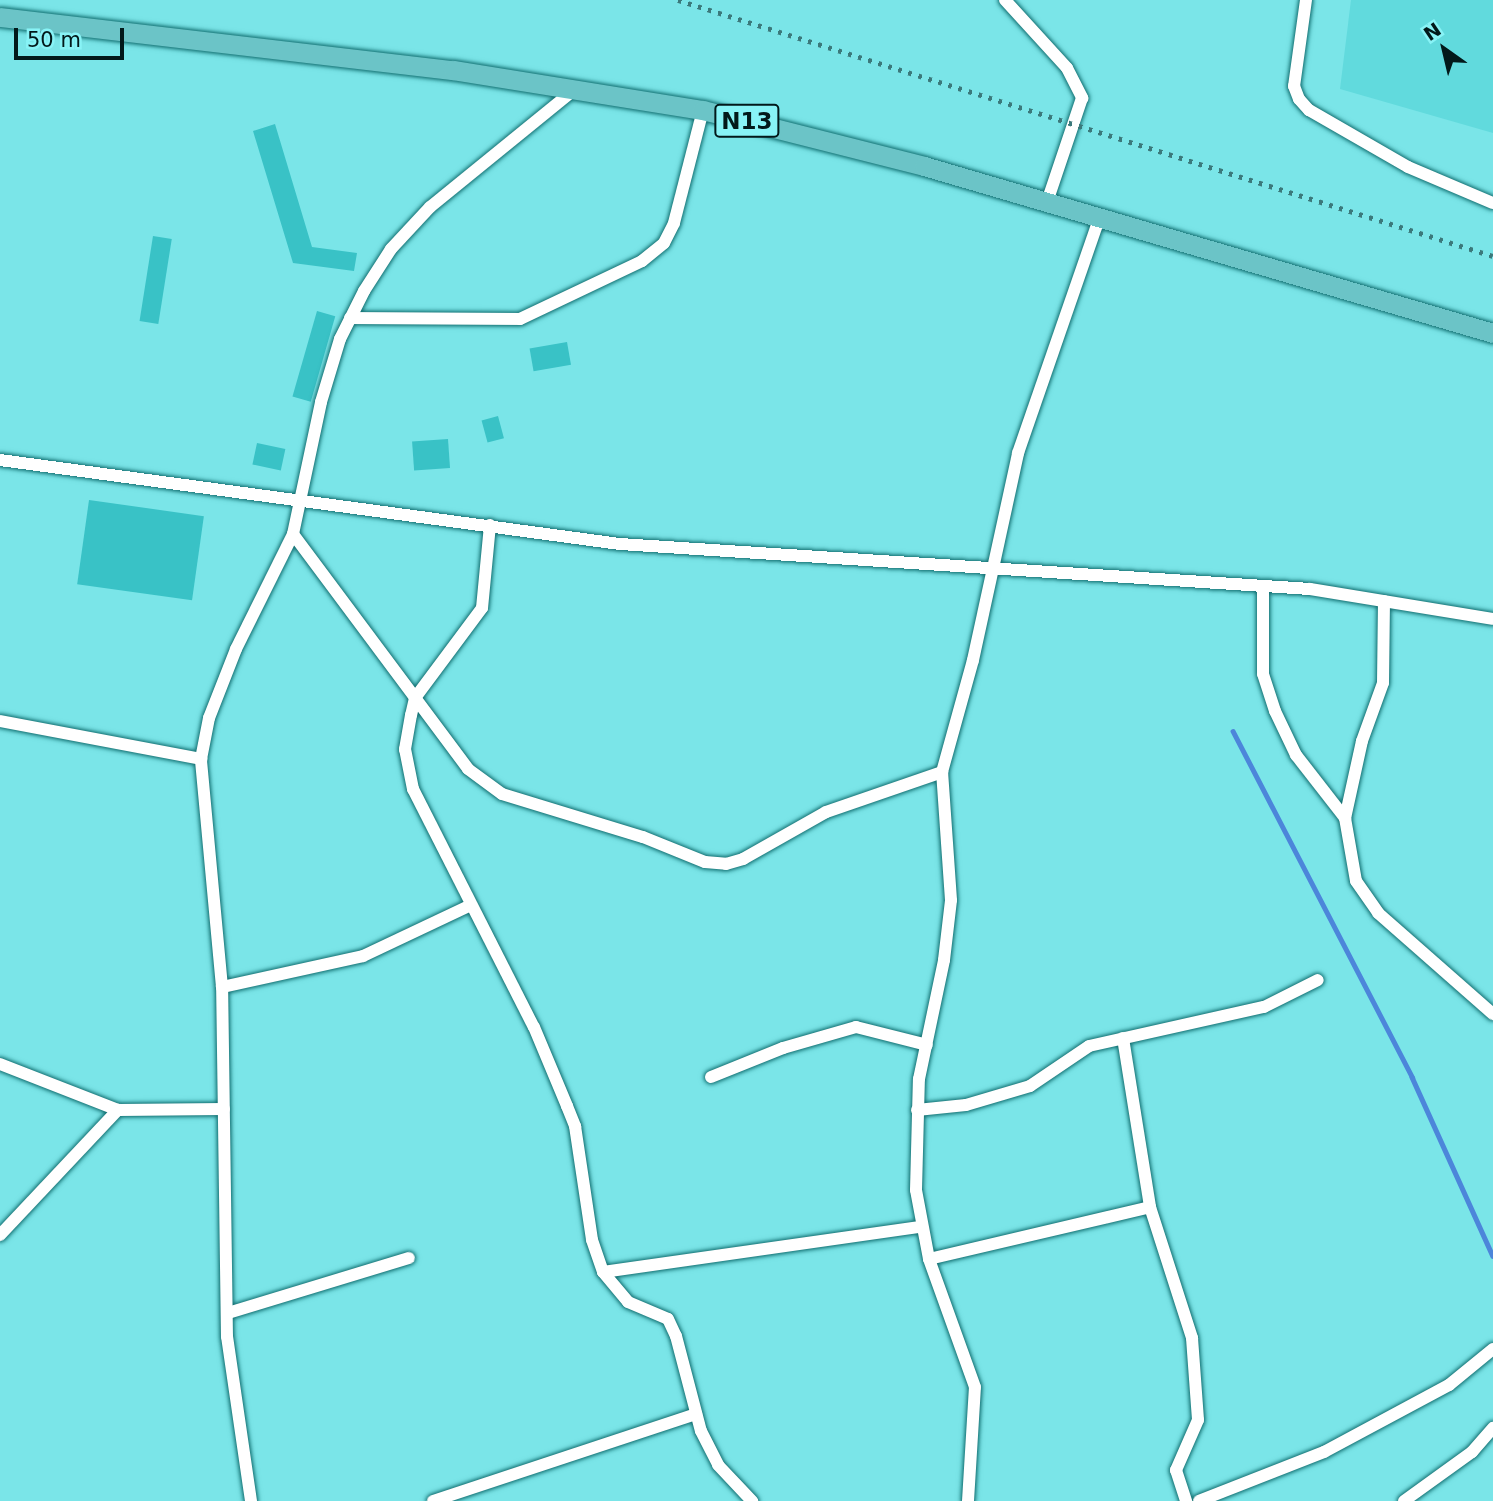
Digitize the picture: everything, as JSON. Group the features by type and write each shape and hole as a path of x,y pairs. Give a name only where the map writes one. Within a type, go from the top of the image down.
{"main road":[{"name":"N13","path":"0,17 453,70 703,110 822,138 1100,216 1493,333"}],"street":[{"path":"1005,0 1067,68 1082,98 1047,202"},
{"path":"1306,0 1294,86 1298,99 1309,110 1408,167 1493,203"},
{"path":"251,1501 233,1401 228,1313 222,986 201,760 216,696 293,534 304,500 321,402 350,318 391,249 430,207 574,90"},
{"path":"350,318 520,319 642,261 664,243 674,223 703,110"},
{"path":"968,1501 975,1387 920,1227 917,1110 951,900 942,772 994,571 1018,453 1100,216"},
{"path":"0,460 490,524 620,544 994,571 1263,586 1384,601 1493,619"},
{"path":"490,524 482,608 415,698 405,750 413,789 534,1027 575,1126 592,1240 603,1272 628,1302 668,1319 696,1413 718,1465 752,1501"},
{"path":"293,534 468,769 502,794 643,837 705,862 743,859 807,820 942,772"},
{"path":"1263,586 1263,674 1275,711 1296,755 1345,818"},
{"path":"1384,601 1383,683 1362,741 1345,818 1356,881 1363,896 1493,1014"},
{"path":"0,721 201,760"},
{"path":"222,986 363,956 471,905"},
{"path":"917,1110 966,1105 1030,1086 1073,1054 1123,1038 1264,1007 1318,980"},
{"path":"711,1077 796,1043 856,1027 927,1045"},
{"path":"1123,1038 1150,1207 1195,1356 1198,1420 1176,1470 1186,1501"},
{"path":"0,1063 118,1110 224,1109"},
{"path":"0,1235 118,1110"},
{"path":"929,1259 1150,1207"},
{"path":"603,1272 920,1227"},
{"path":"228,1313 409,1258"},
{"path":"1199,1501 1324,1452 1449,1385 1491,1356"},
{"path":"433,1501 696,1413"},
{"path":"1404,1501 1472,1452 1493,1428"}],"shaded area":[{"path":"1351,0 1493,0 1493,133 1340,89"}],"building":[{"path":"275,124 312,247 357,253 354,271 293,263 253,131"},
{"path":"153,236 172,239 158,324 140,321"},
{"path":"317,311 335,316 311,402 292,397"},
{"path":"567,342 571,365 534,371 530,349"},
{"path":"498,416 504,438 488,443 482,420"},
{"path":"448,439 450,468 414,470 412,442"},
{"path":"257,443 285,449 281,471 252,465"},
{"path":"89,500 204,516 192,600 77,584"}],"waterway":[{"path":"1233,731 1412,1077 1493,1256"}],"railway":[{"path":"678,0 1493,256"}]}
